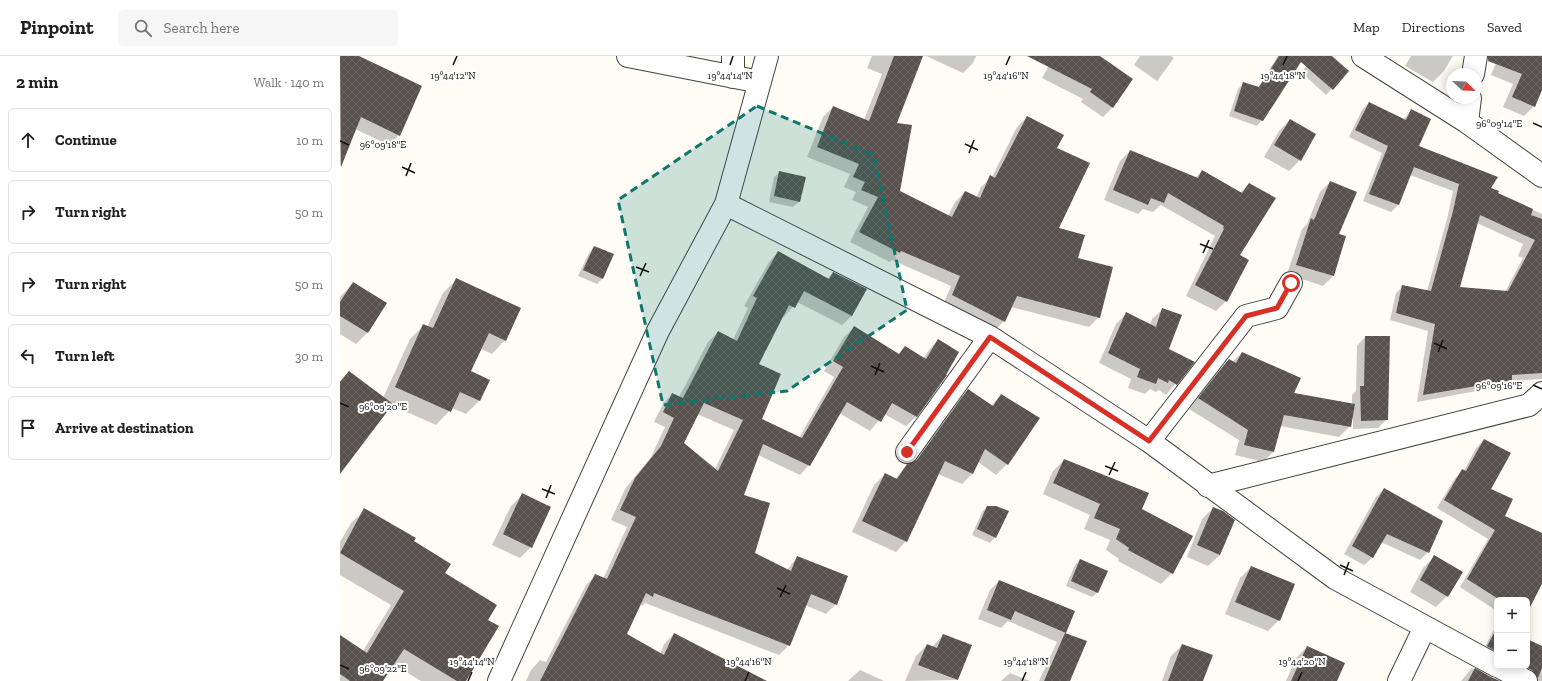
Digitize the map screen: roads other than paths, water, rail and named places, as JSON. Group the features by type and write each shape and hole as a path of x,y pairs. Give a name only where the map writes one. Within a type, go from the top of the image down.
{"street":[{"path":"628,56 733,66 760,82"},
{"path":"499,681 658,331 726,204 767,56"},
{"path":"1363,56 1467,122 1542,176"},
{"path":"1474,68 1476,56"},
{"path":"1467,122 1469,104"},
{"path":"726,204 990,337 1149,441 1208,486 1335,578 1494,664"},
{"path":"1149,441 1246,316 1277,308 1291,283"},
{"path":"907,452 990,337"},
{"path":"1208,486 1538,403"},
{"path":"1399,681 1425,627"},
{"path":"1503,669 1526,681"}]}
